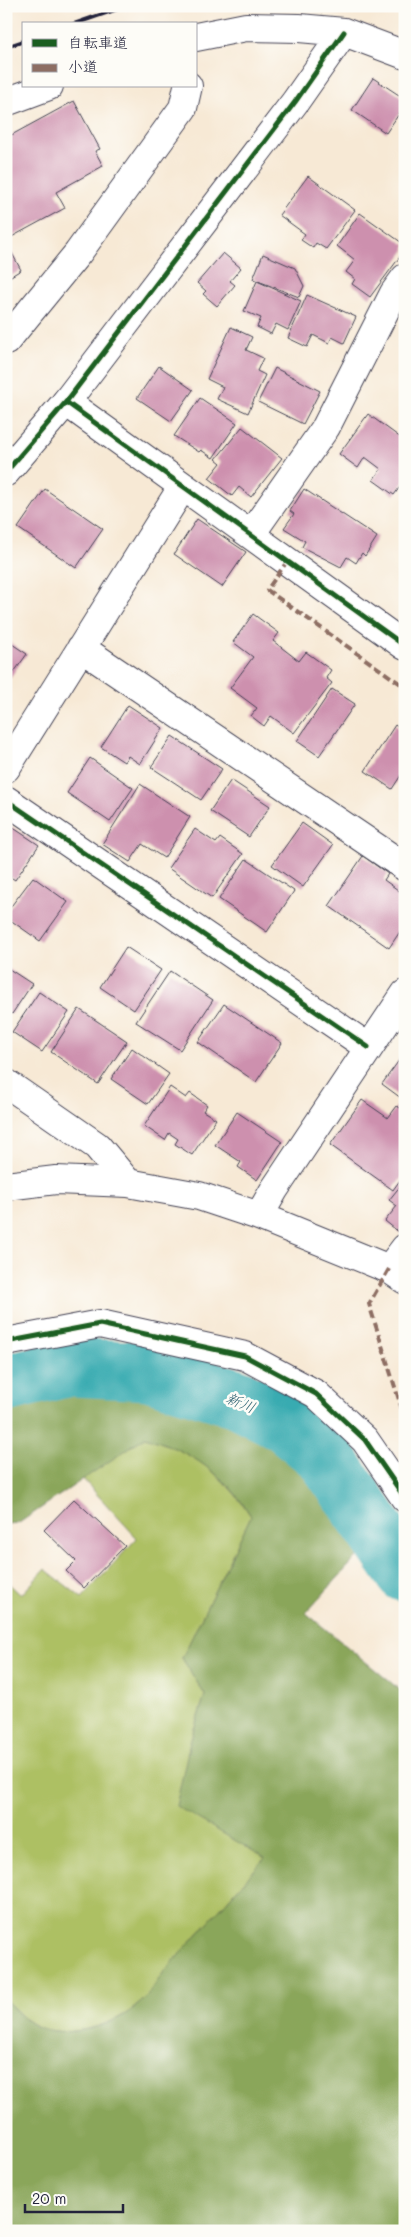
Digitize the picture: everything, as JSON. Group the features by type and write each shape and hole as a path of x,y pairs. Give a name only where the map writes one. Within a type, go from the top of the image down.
{"street":[{"path":"198,37 246,27 299,28 344,32 405,55"},
{"path":"6,472 66,402 295,102 344,32"},
{"path":"6,102 44,88"},
{"path":"6,341 78,253 177,116 182,108 187,88"},
{"path":"251,534 326,427 394,293 405,278"},
{"path":"66,402 405,646"},
{"path":"6,768 183,486"},
{"path":"81,648 405,867"},
{"path":"6,800 368,1046"},
{"path":"259,1216 368,1046 405,994"},
{"path":"6,1083 97,1146 128,1183"},
{"path":"6,1186 56,1180 128,1183 199,1196 399,1266"},
{"path":"6,1342 100,1324 245,1356 316,1394 365,1440 405,1498"}],"green space":[{"path":"77,1376 176,1395 302,1459 365,1548 306,1613 405,1694 405,2231 6,2231 6,2001 28,2021 48,2030 76,2031 105,2024 118,2018 144,2000 163,1973 265,1858 176,1806 190,1742 205,1695 182,1658 251,1516 241,1501 206,1466 177,1449 145,1437 19,1523 6,1524 6,1399"},
{"path":"145,1437 178,1450 206,1466 230,1488 251,1516 182,1658 205,1695 190,1742 265,1858 163,1973 147,1996 130,2011 105,2024 91,2028 62,2032 48,2030 28,2021 6,2001 6,1581 21,1595 45,1569 82,1598 137,1538 82,1478"}],"building":[{"path":"373,78 405,99 405,105 386,133 352,110"},
{"path":"74,101 100,149 95,151 103,166 56,192 65,208 6,240 6,138"},
{"path":"308,176 355,210 326,249 316,243 313,248 301,240 305,234 279,215"},
{"path":"360,213 405,245 405,250 370,297 352,284 355,279 346,272 355,260 337,246"},
{"path":"6,242 21,270 6,279"},
{"path":"223,253 241,268 230,281 235,285 217,306 203,294 206,291 197,283"},
{"path":"263,254 295,268 304,286 299,297 253,279"},
{"path":"257,281 301,301 288,330 276,324 271,334 257,327 261,318 244,311"},
{"path":"307,295 356,317 344,343 332,337 329,343 313,335 307,347 288,338"},
{"path":"231,327 252,337 246,350 263,358 257,371 265,375 248,413 217,399 223,387 207,379"},
{"path":"159,366 193,390 171,421 137,398"},
{"path":"275,368 320,391 303,424 258,402"},
{"path":"200,398 237,423 213,458 201,450 199,452 174,436"},
{"path":"368,414 405,441 405,480 394,495 373,480 381,469 365,457 358,468 339,454"},
{"path":"242,427 282,458 251,497 239,487 232,496 209,478 221,463 216,459"},
{"path":"45,489 103,529 76,568 18,528"},
{"path":"304,489 377,537 365,556 362,553 356,563 347,557 341,567 302,547 305,541 284,528 294,514 290,511"},
{"path":"197,519 246,552 222,587 174,554"},
{"path":"253,614 279,633 273,641 299,661 306,652 331,670 326,678 332,683 294,733 271,716 264,726 251,716 257,708 230,688 253,657 233,642"},
{"path":"6,640 27,654 7,682 6,682"},
{"path":"332,689 355,704 319,756 297,741"},
{"path":"128,705 163,728 140,764 128,756 124,762 101,747"},
{"path":"395,725 405,732 405,769 392,789 365,771"},
{"path":"172,736 222,769 201,800 151,767"},
{"path":"90,758 133,788 110,822 67,793"},
{"path":"231,780 270,806 249,837 210,811"},
{"path":"140,784 190,817 164,858 142,844 130,862 102,844"},
{"path":"6,823 39,845 15,880 6,874"},
{"path":"302,823 333,845 303,887 272,865"},
{"path":"195,829 216,843 220,838 243,854 212,898 168,868"},
{"path":"363,856 388,874 384,880 405,895 405,924 389,948 329,906"},
{"path":"246,859 294,891 267,932 219,899"},
{"path":"33,877 68,902 40,941 6,917 6,913"},
{"path":"126,947 161,970 134,1010 100,987"},
{"path":"6,967 32,984 12,1014 6,1010"},
{"path":"170,971 213,1000 180,1050 136,1022"},
{"path":"39,992 69,1012 42,1052 12,1032"},
{"path":"224,1004 282,1043 256,1082 198,1042"},
{"path":"79,1009 127,1041 98,1084 51,1052"},
{"path":"132,1048 169,1074 148,1104 111,1079"},
{"path":"405,1052 405,1101 382,1084"},
{"path":"170,1087 186,1098 190,1093 207,1105 203,1111 216,1119 192,1155 175,1144 178,1139 169,1133 165,1140 144,1126"},
{"path":"362,1100 388,1118 397,1106 405,1111 405,1173 393,1190 330,1145"},
{"path":"237,1112 282,1142 257,1180 238,1167 241,1162 215,1145"},
{"path":"405,1180 405,1226 400,1233 385,1221 397,1206 389,1200"},
{"path":"74,1499 125,1546 84,1588 66,1571 76,1561 44,1530"}],"waterway":[{"name":"新川","path":"6,1383 70,1367 148,1371 237,1398 285,1423 325,1456 405,1573"}],"railway":[{"path":"80,22 126,6"},
{"path":"6,47 22,42"}],"marked path":[{"path":"288,560 267,590 405,687"},
{"path":"389,1269 369,1304 405,1419"}],"cycle path":[{"path":"6,472 66,402 295,102 344,32"},
{"path":"66,402 405,646"},
{"path":"6,800 368,1047"},
{"path":"6,1342 100,1324 245,1356 316,1394 365,1440 405,1498"}]}
